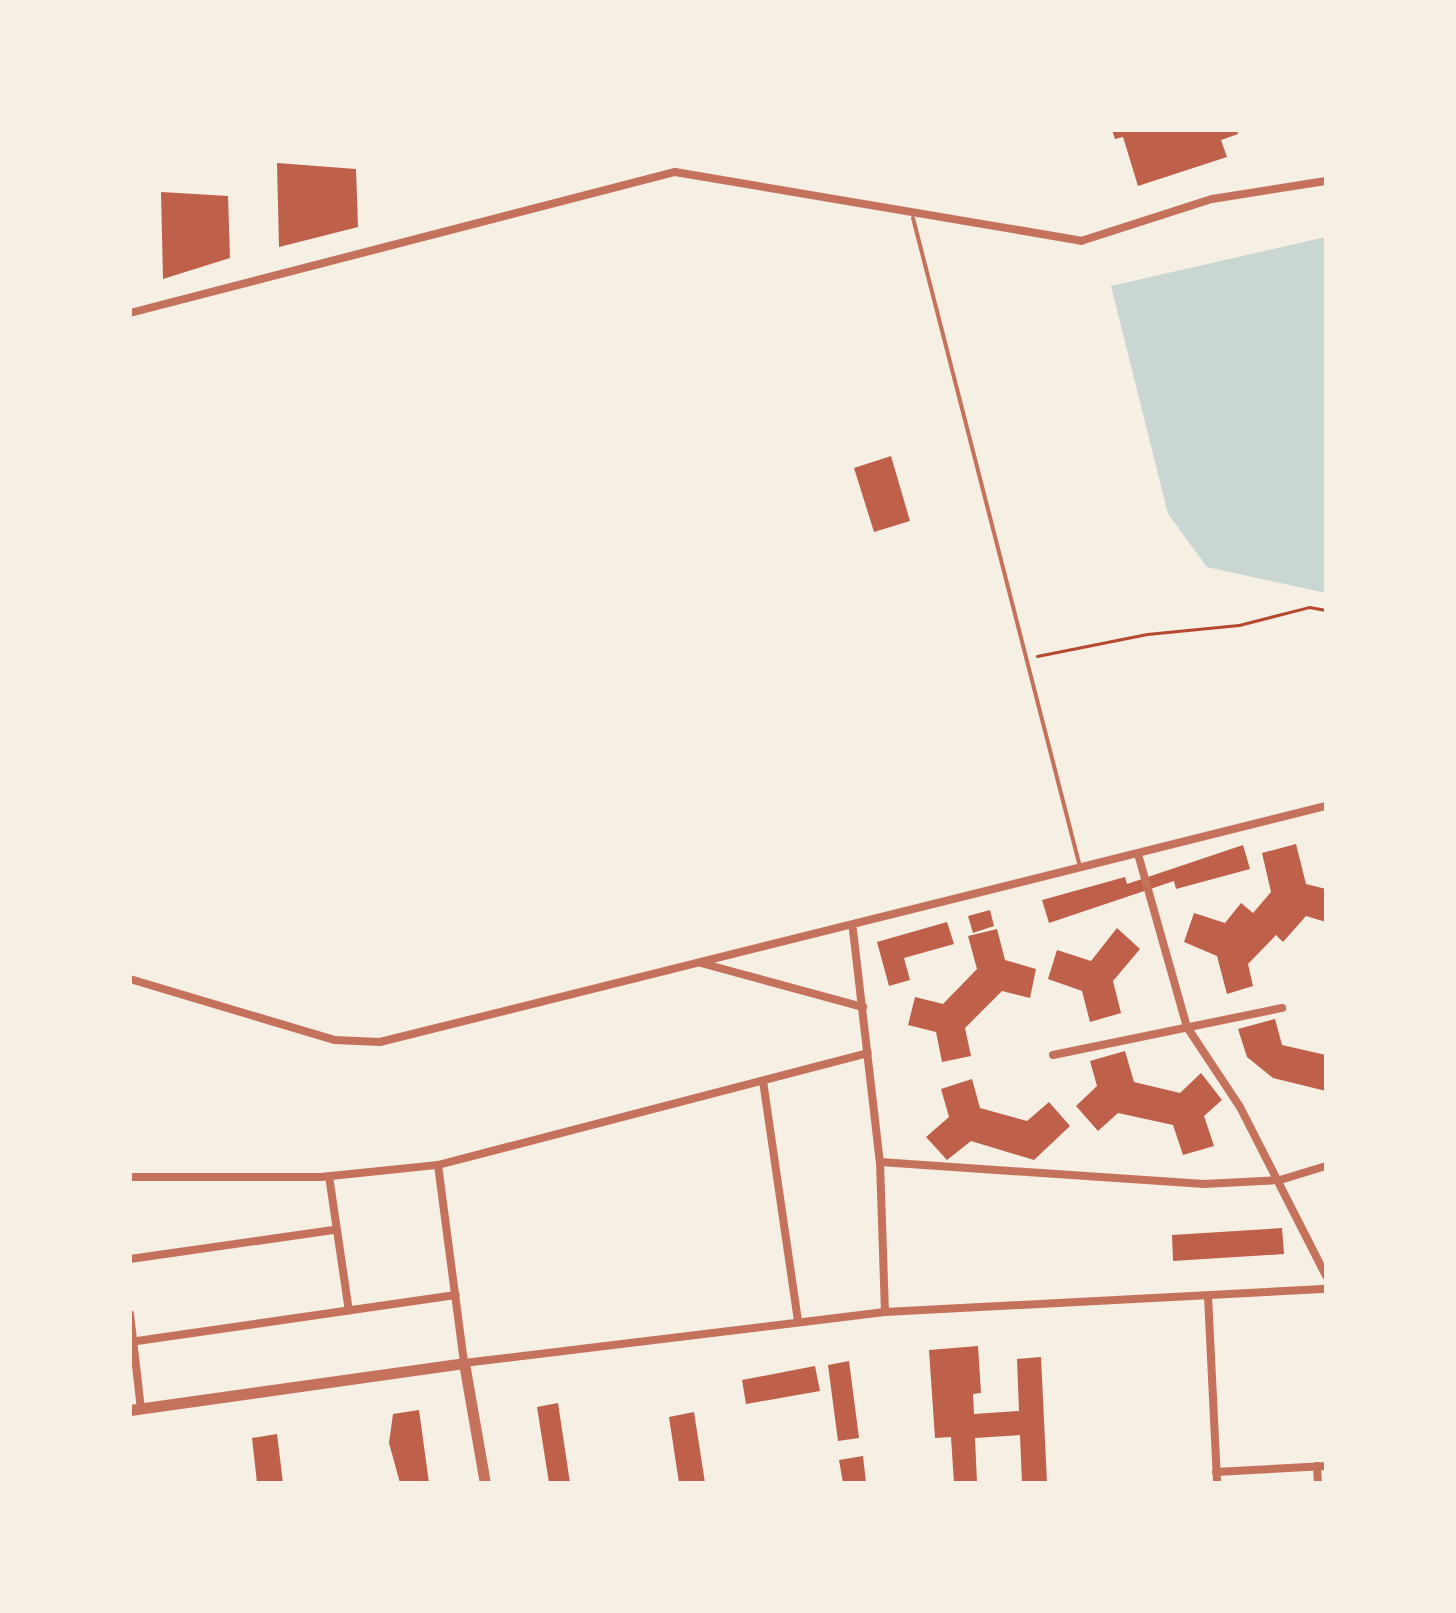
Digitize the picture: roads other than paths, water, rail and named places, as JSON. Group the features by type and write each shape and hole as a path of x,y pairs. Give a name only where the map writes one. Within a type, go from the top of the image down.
{"street":[{"path":"130,313 675,172 913,218 1081,241 1212,199 1326,181"},
{"path":"130,979 355,1043 700,962 853,930 1326,806"},
{"path":"1138,854 1187,1027 1280,1180 1326,1276"},
{"path":"853,930 880,1162 885,1312"},
{"path":"700,962 863,1007"},
{"path":"1053,1055 1282,1008"},
{"path":"130,1177 329,1176 438,1165 868,1053"},
{"path":"763,1081 798,1321"},
{"path":"880,1162 1204,1184 1280,1180 1326,1166"},
{"path":"438,1165 464,1363 485,1483"},
{"path":"329,1176 349,1311"},
{"path":"130,1259 335,1230"},
{"path":"130,1314 136,1409 464,1363 885,1312 1326,1289"},
{"path":"132,1342 456,1295"},
{"path":"1208,1296 1217,1483"},
{"path":"1216,1472 1322,1466 1318,1483"}],"lane":[{"path":"913,218 1081,869"}]}
